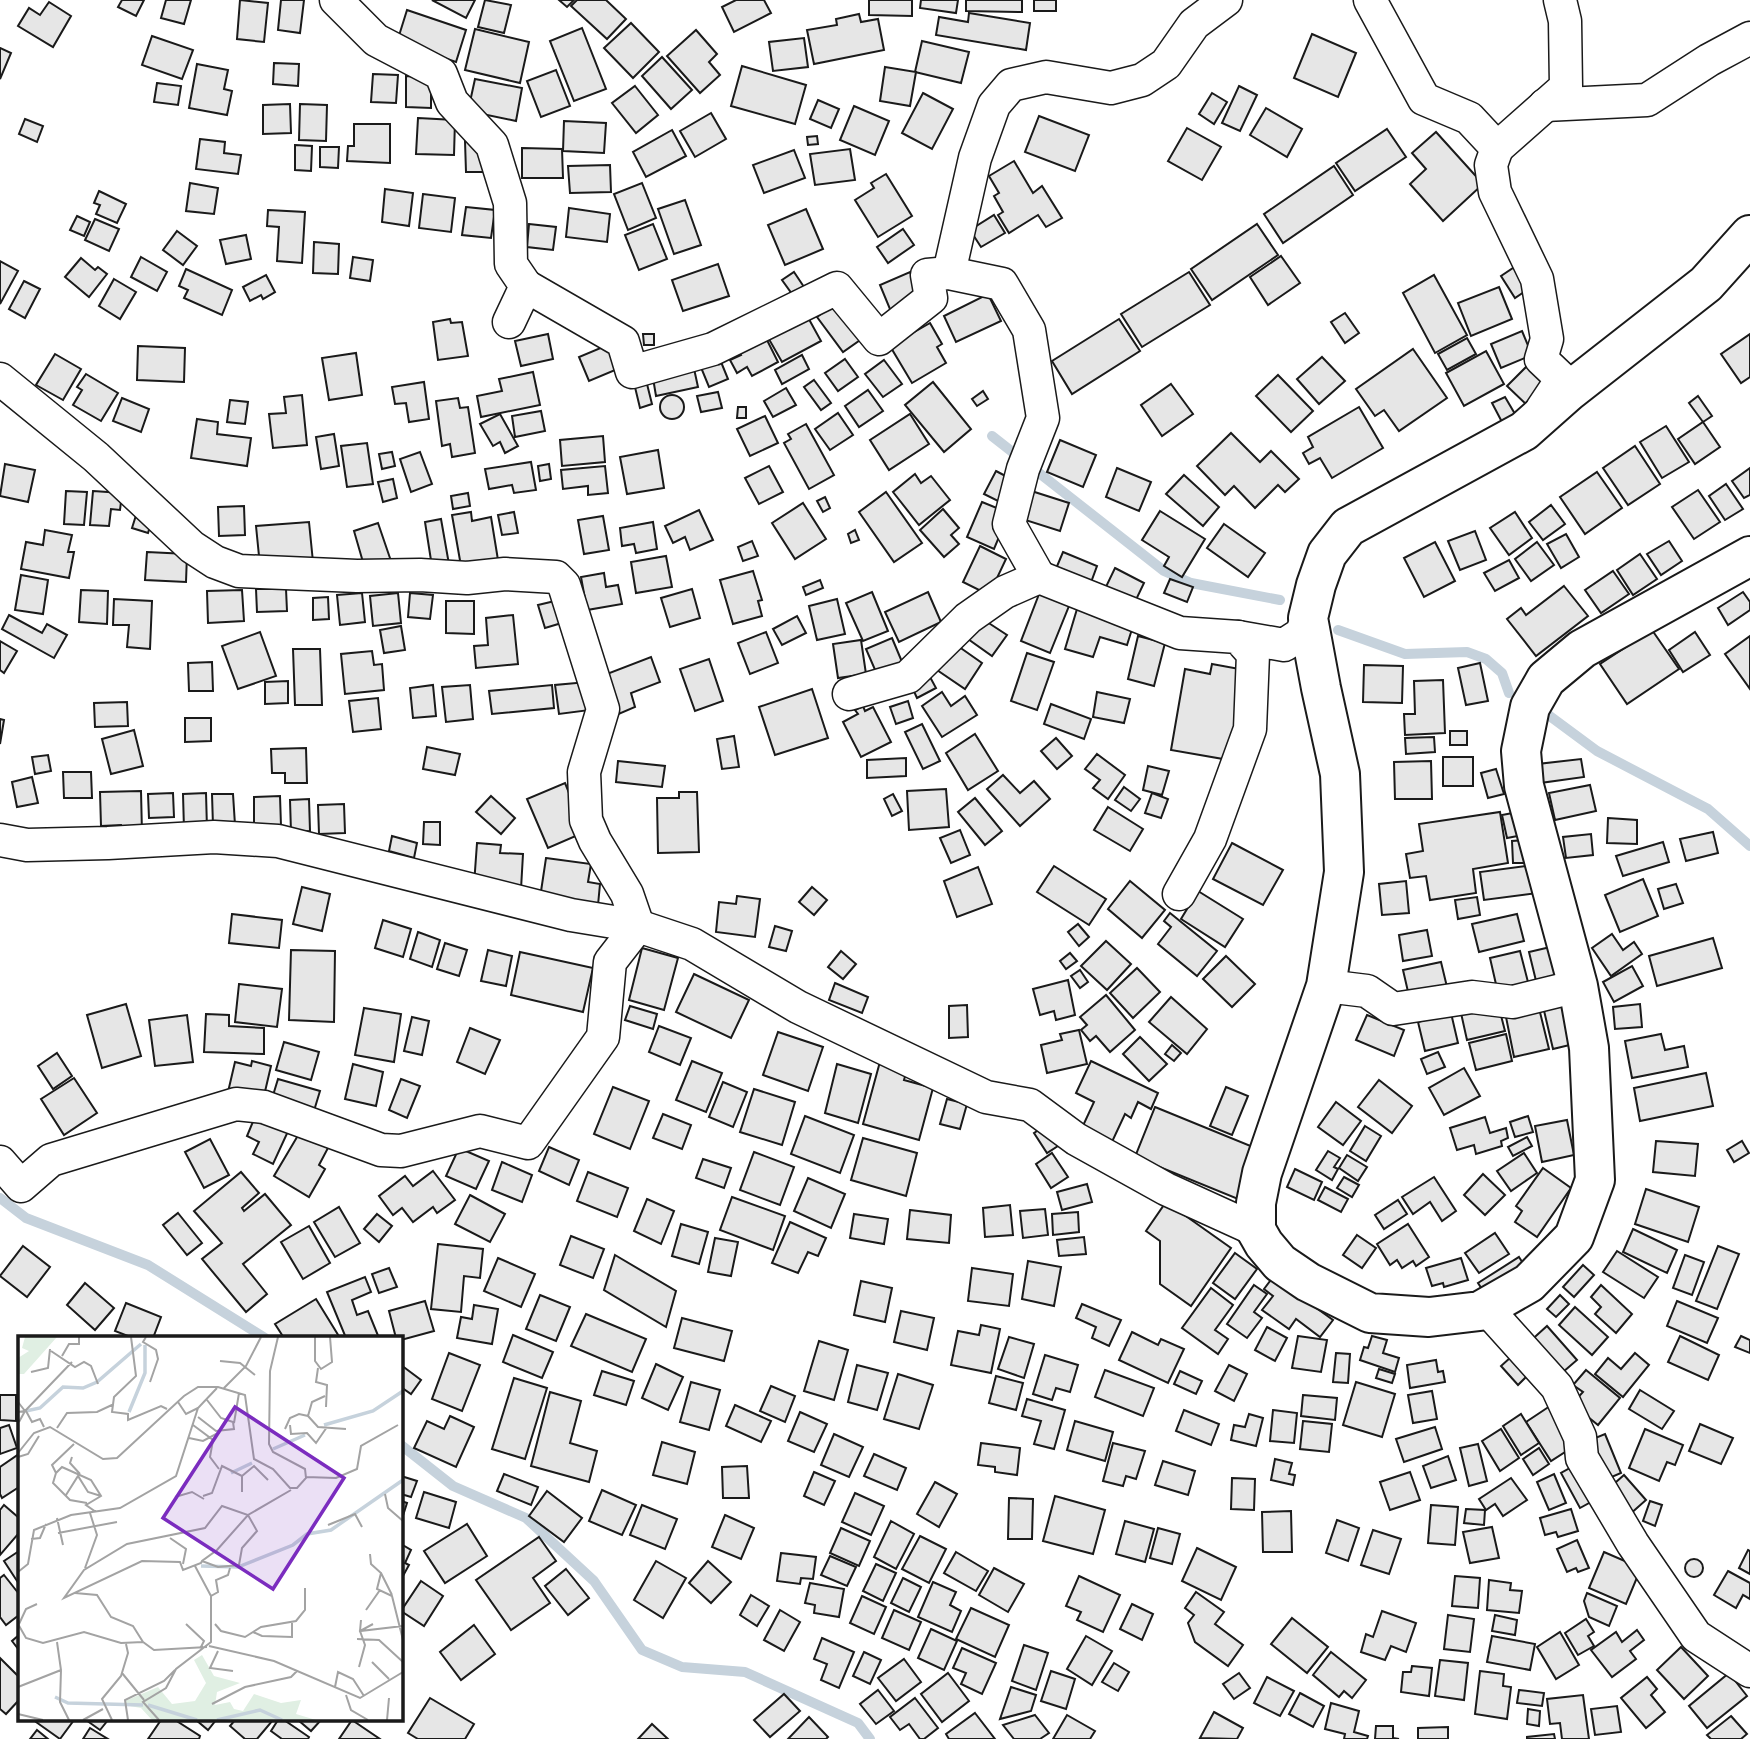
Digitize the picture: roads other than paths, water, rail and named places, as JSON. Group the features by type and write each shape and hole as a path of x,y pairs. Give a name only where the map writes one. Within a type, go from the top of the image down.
{"highway":[{"path":"1750,235 1706,284 1656,326 1568,392 1524,431 1348,527 1327,554 1308,618 1340,774 1344,872 1326,986 1262,1173 1256,1203 1256,1230 1265,1244 1280,1263 1308,1282 1370,1313 1429,1317 1480,1311 1529,1283 1574,1237 1595,1180 1590,1048 1578,986 1524,786 1521,751 1530,707 1546,680 1582,649 1750,556"}],"street":[{"path":"336,0 376,40 441,74 452,102 492,145 510,203 512,264 526,286 623,342 632,372 713,349 837,288 879,339 932,298 927,275 948,273 1002,284 1029,330 1043,418 1023,469 1009,524 1039,577 1180,633 1238,637 1284,645 1301,634 1308,618"},
{"path":"948,273 975,158 994,105 1011,85 1045,77 1111,88 1143,80 1166,64 1194,24 1226,0"},
{"path":"1368,0 1424,99 1469,118 1497,148"},
{"path":"1524,431 1562,379 1541,359 1546,340 1537,279 1495,192 1492,165 1497,148 1566,87 1565,21 1560,0"},
{"path":"1545,105 1647,100 1709,60 1750,38"},
{"path":"509,322 526,286"},
{"path":"0,379 96,457 192,547 215,562 239,571 467,578 505,574 556,576 564,585 603,709 583,772 586,820 627,894 638,926"},
{"path":"849,694 908,677 968,618 1005,592 1039,577"},
{"path":"1179,894 1210,839 1250,729 1253,654 1238,637"},
{"path":"0,840 27,845 108,844 214,837 278,841 571,915 638,926 692,944 798,1007 986,1097 1030,1105 1076,1139 1166,1189 1256,1230"},
{"path":"0,1163 20,1186 51,1160 236,1104 264,1107 381,1150 401,1150 480,1131 528,1143 603,1037 610,962 638,926"},
{"path":"1326,986 1367,991 1394,1009 1472,997 1513,1002 1578,986"},
{"path":"1486,1308 1557,1387 1580,1437 1582,1458 1633,1544 1696,1636 1750,1671"}],"waterway":[{"path":"992,436 1164,571 1191,583 1280,600"},
{"path":"1338,630 1405,654 1467,652 1486,659 1502,673 1509,693"},
{"path":"1547,714 1597,751 1708,809 1750,846"},
{"path":"0,1198 26,1218 148,1265 262,1336"},
{"path":"402,1446 453,1486 526,1518 594,1581 642,1650 682,1667 745,1672 858,1723 870,1739"}]}
